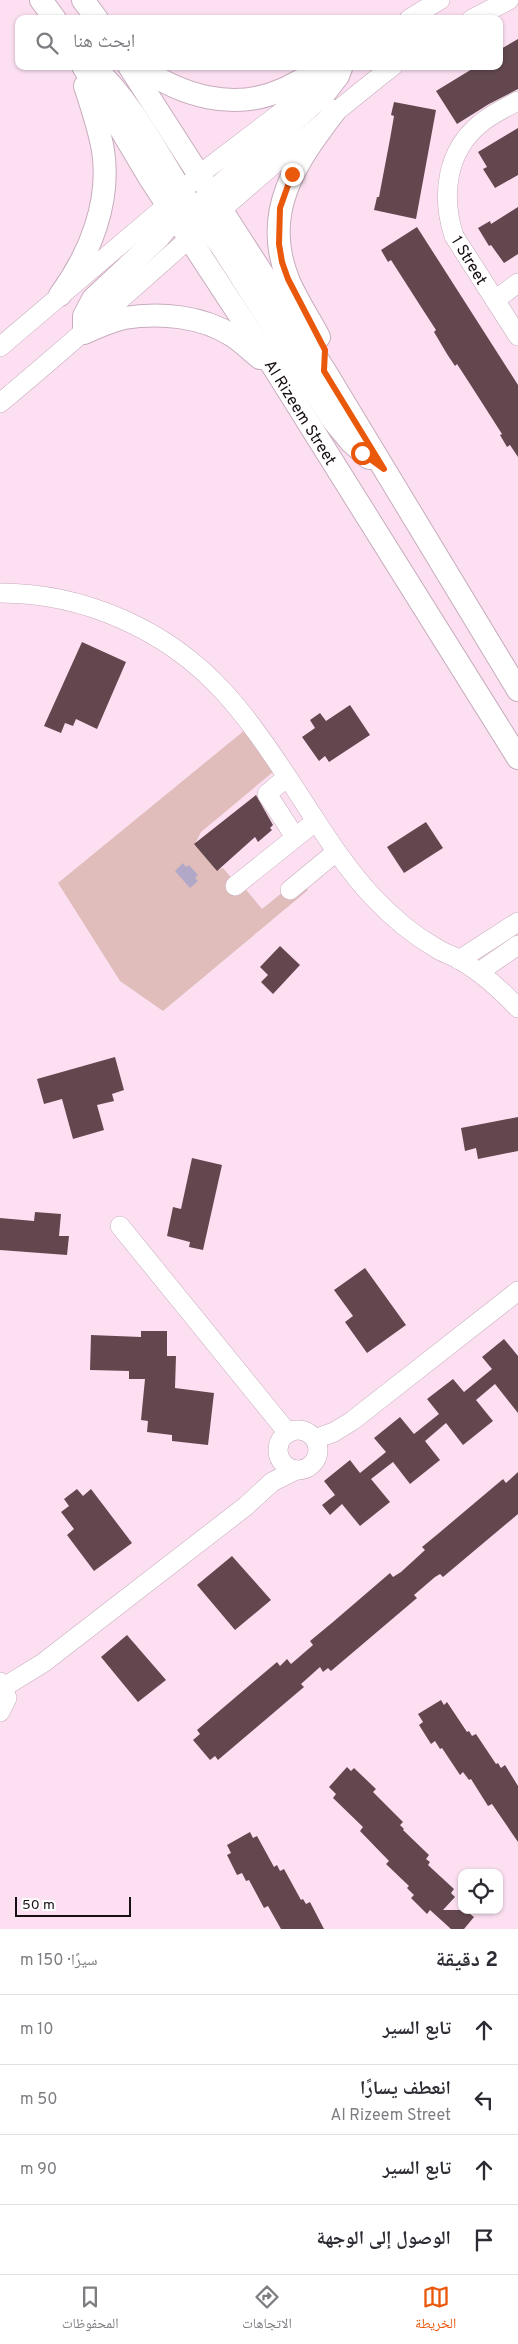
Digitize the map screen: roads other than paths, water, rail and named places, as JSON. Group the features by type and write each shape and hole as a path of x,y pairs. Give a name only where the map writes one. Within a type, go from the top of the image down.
{"street":[{"path":"41,0 52,15"},
{"path":"84,0 93,15"},
{"path":"416,15 440,0"},
{"path":"480,15 509,0"},
{"path":"60,295 71,279 89,244 103,192 103,151 82,70"},
{"name":"Al Rizeem Street","path":"84,70 187,213 276,372 518,758"},
{"path":"96,70 124,101 187,213 222,247 332,419 357,448 384,469"},
{"path":"132,70 324,371 518,690"},
{"path":"145,70 186,93 201,97 234,100 274,92 323,70"},
{"path":"84,333 84,316 93,299 158,238 324,94 341,70"},
{"path":"211,192 335,111 388,70"},
{"name":"1 Street","path":"518,101 481,123 466,139 454,158 448,179 446,200 448,218 454,236 518,336"},
{"path":"324,371 325,350 288,279 282,262 279,244 279,220 285,190 292,174 308,146 335,111"},
{"path":"0,347 60,295 187,213 209,213 211,192"},
{"name":"1 Street","path":"495,300 518,283"},
{"path":"0,402 84,333 111,322 140,316 158,315 193,320 219,329 232,336 276,372"},
{"path":"0,593 36,595 79,604 123,620 165,643 204,672 239,709 287,777 336,852 356,878 396,919 437,949 460,960 478,972 518,1008"},
{"path":"287,777 268,791 267,797 295,837"},
{"path":"235,886 316,820"},
{"path":"290,890 336,852"},
{"path":"460,960 518,922"},
{"path":"478,972 518,945"},
{"path":"120,1226 288,1433"},
{"path":"315,1439 334,1432 352,1421 518,1291"},
{"path":"0,1712 7,1698 2,1684 43,1663 246,1506 280,1477 296,1470 307,1468 315,1461 318,1450 315,1439 311,1435 300,1430 288,1433 279,1446 280,1456 274,1473 265,1488"},
{"path":"280,1456 286,1466 296,1470"}]}
